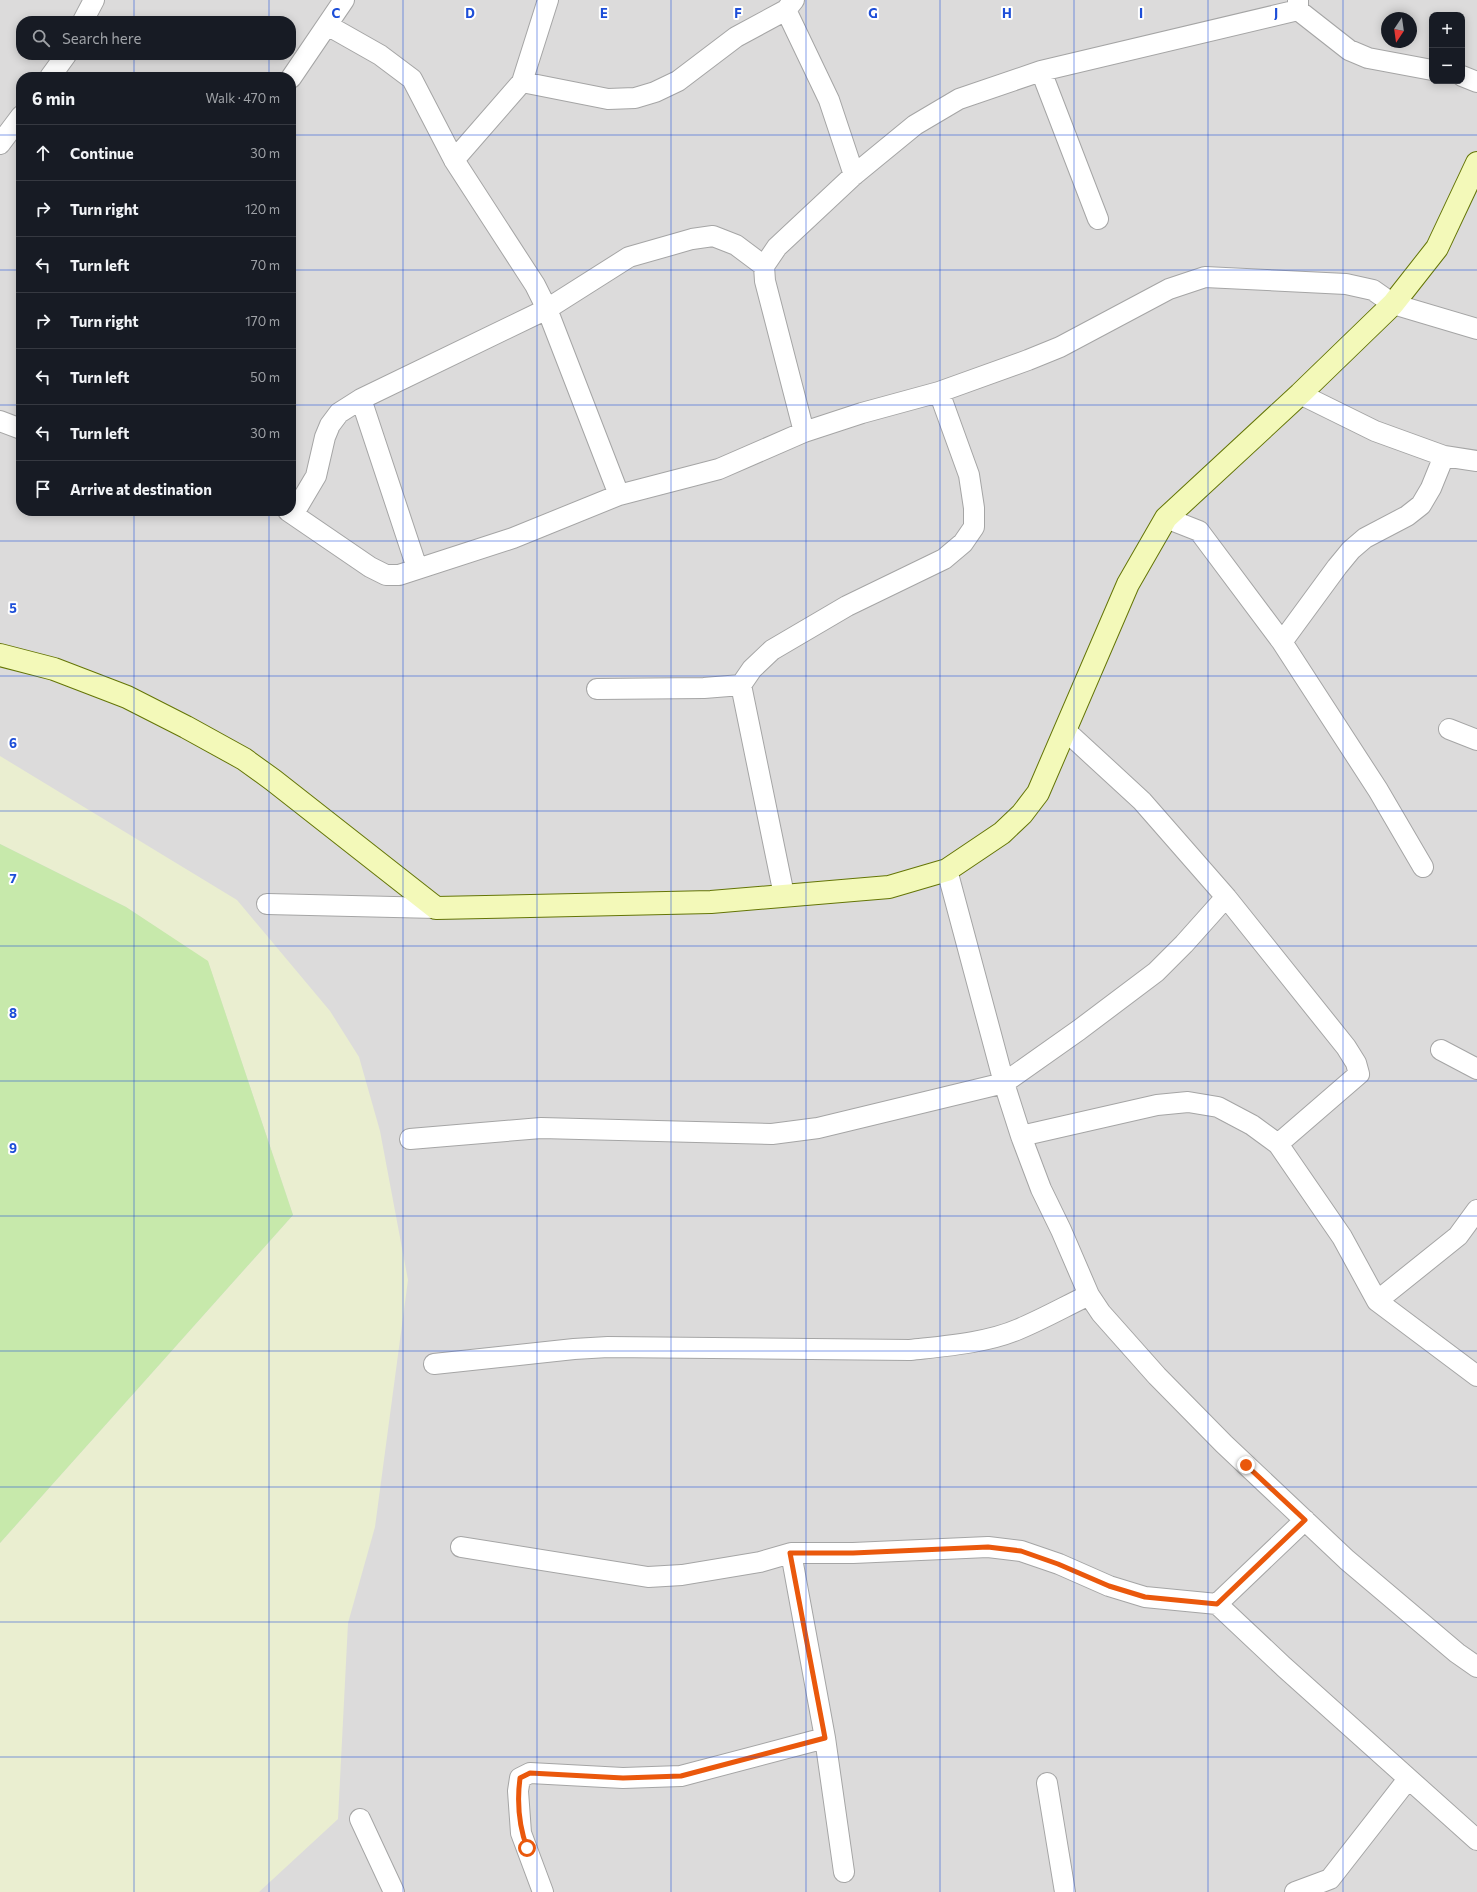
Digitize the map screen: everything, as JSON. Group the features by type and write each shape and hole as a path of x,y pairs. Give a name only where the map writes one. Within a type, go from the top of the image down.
{"street":[{"path":"86,16 94,0"},
{"path":"295,72 344,0"},
{"path":"454,160 522,82 548,0"},
{"path":"522,82 608,99 634,98 648,94 678,81 736,37 790,5 829,100 854,175"},
{"path":"804,432 765,281 764,266 777,247 854,175 915,125 959,99 1041,71 1298,5 1349,50 1368,58 1429,69"},
{"path":"327,25 380,55 412,79 454,160 535,285 547,309 619,495"},
{"path":"54,72 62,60"},
{"path":"1041,71 1098,219"},
{"path":"1465,77 1477,82"},
{"path":"0,144 16,123"},
{"path":"267,904 436,908 710,902 889,887 947,870 1002,833 1022,814 1038,793 1128,584 1166,518 1300,394 1393,304 1437,248 1477,163"},
{"path":"296,505 316,476 325,436 330,425 339,413 361,399 547,309 629,257 704,236 713,236 736,245 764,266"},
{"path":"296,515 370,567 386,575 399,575 513,538 619,495 719,469 804,432 862,413 939,392 1028,360 1060,347 1169,289 1205,277 1346,284 1373,290 1393,304 1477,329"},
{"path":"784,896 741,685 752,669 772,650 847,606 944,559 963,543 974,527 974,508 969,476 939,392"},
{"path":"1300,394 1375,431 1444,456 1477,461"},
{"path":"361,399 417,568"},
{"path":"0,421 16,426"},
{"path":"1282,642 1351,550 1364,538 1407,516 1421,505 1431,488 1444,456"},
{"path":"1166,518 1199,532 1212,546 1282,642 1378,790 1423,867"},
{"path":"0,654 54,670 127,697 244,759 436,908"},
{"path":"596,689 704,688 741,685"},
{"path":"1449,729 1477,740"},
{"path":"1066,731 1142,801 1226,897 1346,1047 1356,1063 1359,1074 1278,1144"},
{"path":"947,870 1004,1083 1021,1136 1040,1189 1061,1230 1089,1295 1101,1313 1157,1376 1224,1444 1353,1564 1457,1653 1477,1667"},
{"path":"410,1139 541,1128 772,1134 818,1128 1004,1083 1079,1030 1156,972 1184,944 1226,897"},
{"path":"1441,1050 1477,1069"},
{"path":"1021,1136 1157,1105 1188,1102 1218,1107 1252,1125 1278,1144 1342,1237 1377,1301 1475,1372"},
{"path":"1377,1301 1458,1236 1477,1210"},
{"path":"434,1364 574,1349 608,1347 917,1350 972,1341 1018,1330 1089,1295"},
{"path":"1217,1604 1305,1520"},
{"path":"461,1547 648,1577 682,1575 713,1570 760,1562 790,1553 853,1553 988,1547 1021,1551 1058,1564 1109,1586 1145,1597 1217,1604 1408,1779 1477,1840"},
{"path":"790,1553 825,1738 844,1872"},
{"path":"543,1892 521,1833 518,1791 520,1778 530,1773 623,1778 681,1776 825,1738"},
{"path":"1295,1892 1330,1879 1408,1779"},
{"path":"1047,1783 1065,1892"},
{"path":"360,1819 394,1892"}],"shaded area":[{"path":"0,0 1477,0 1477,1892 0,1892"}],"green space":[{"path":"0,756 237,900 330,1011 359,1057 380,1131 408,1280 375,1527 348,1623 338,1819 259,1892 0,1892 0,1543 293,1215 208,962 126,907 0,844"},
{"path":"0,844 126,907 208,961 293,1215 0,1543"}],"route":[{"path":"527,1848 521,1833 518,1791 520,1778 530,1773 623,1778 681,1776 825,1738 790,1553 853,1553 988,1547 1021,1551 1058,1564 1109,1586 1145,1597 1162,1600 1217,1604 1305,1520 1246,1465"}]}
